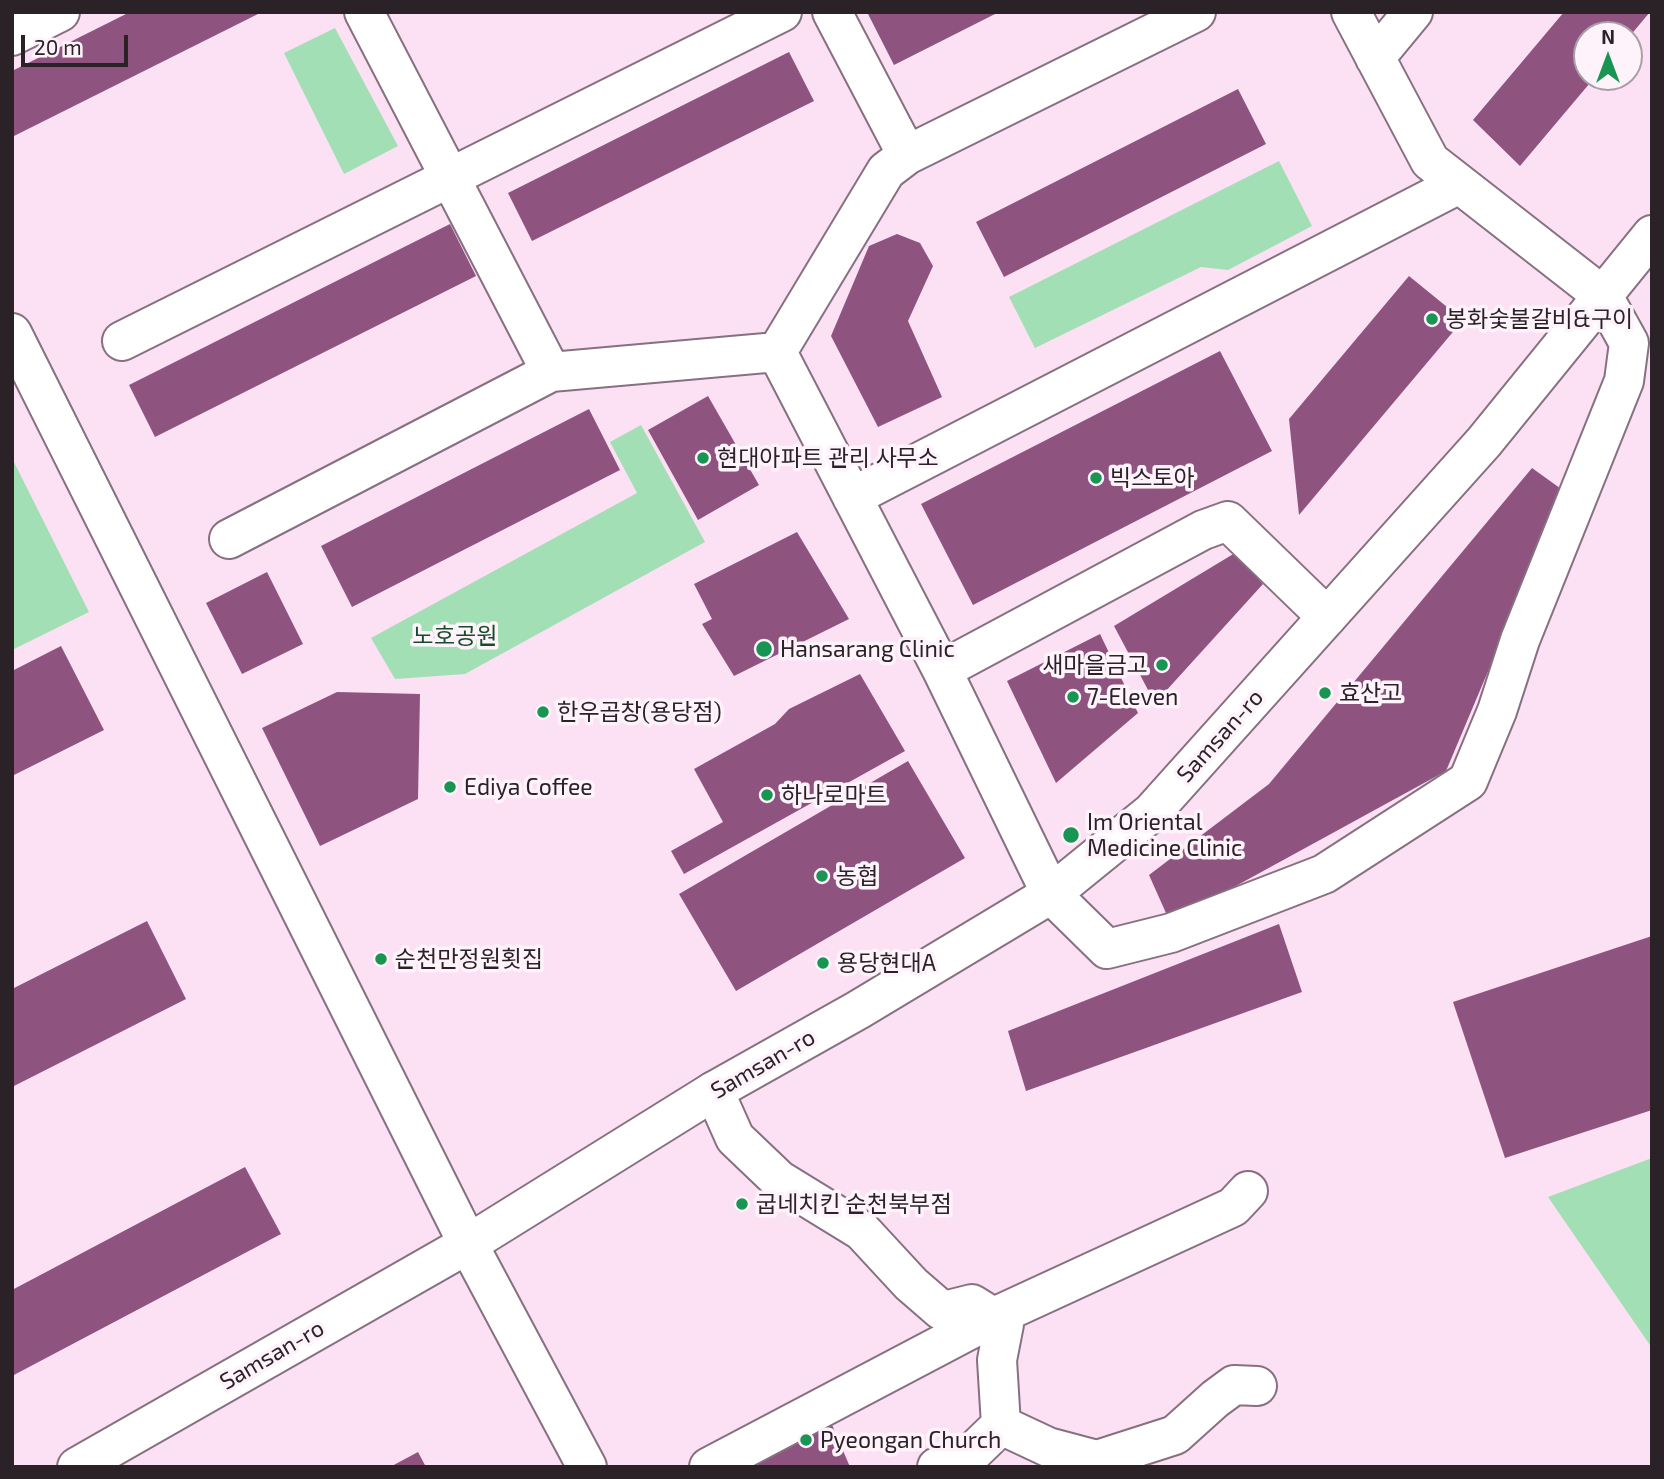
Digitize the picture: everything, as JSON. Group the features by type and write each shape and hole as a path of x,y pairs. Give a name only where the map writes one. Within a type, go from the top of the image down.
{"street":[{"path":"12,36 60,12"},
{"path":"364,12 551,372"},
{"path":"122,341 782,12"},
{"path":"832,12 907,155"},
{"path":"777,352 886,171 907,155 1196,12"},
{"path":"777,352 942,670 1051,894 1107,949 1171,933 1324,874 1468,781 1520,640 1624,381 1629,343 1602,296 1430,161 1351,12"},
{"path":"1375,58 1413,12"},
{"path":"852,497 1459,184"},
{"name":"Samsan-ro","path":"77,1467 468,1244 714,1091 858,1010 1051,894 1152,812 1484,442 1652,235"},
{"path":"12,333 27,400 587,1467"},
{"path":"229,539 551,372 777,352"},
{"path":"942,670 1203,530 1228,521 1327,617"},
{"path":"714,1091 736,1138 779,1180 862,1231 912,1284 941,1310 972,1304 1004,1324 997,1360 1001,1425 970,1455 937,1467"},
{"path":"709,1467 994,1317 1233,1207 1248,1191"},
{"path":"1001,1425 1048,1447 1097,1460 1175,1435 1234,1385 1257,1386"}],"green space":[{"path":"335,28 398,146 344,174 284,53"},
{"path":"1279,161 1312,226 1228,270 1201,267 1035,348 1009,297"},
{"name":"노호공원","path":"641,425 705,542 465,674 395,679 371,638 637,493 610,442"},
{"path":"12,458 89,612 12,650"},
{"path":"1652,1158 1652,1348 1548,1197"}],"building":[{"path":"130,12 262,12 12,137 12,71"},
{"path":"867,12 999,12 894,65"},
{"path":"1564,12 1650,12 1642,21 1573,21 1573,91 1583,91 1520,166 1473,120"},
{"path":"789,52 814,101 532,241 508,193"},
{"path":"1238,89 1266,144 1004,277 976,222"},
{"path":"450,224 476,276 155,437 129,385"},
{"path":"897,234 920,243 933,266 908,321 942,397 878,427 831,336 869,246"},
{"path":"1409,276 1463,320 1299,515 1289,419"},
{"name":"빅스토아","path":"1220,351 1272,451 973,605 921,504"},
{"name":"현대아파트 관리 사무소","path":"708,396 759,485 698,520 648,430"},
{"path":"589,409 620,470 352,607 321,546"},
{"path":"1532,468 1564,491 1446,771 1170,922 1149,875 1269,784"},
{"path":"797,532 849,619 734,676 702,624 712,619 694,584"},
{"name":"새마을금고","path":"1235,553 1263,584 1155,703 1114,626"},
{"path":"267,572 303,644 242,674 206,603"},
{"name":"7-Eleven","path":"1100,634 1138,713 1056,783 1007,681"},
{"path":"61,646 104,730 12,776 12,671"},
{"name":"하나로마트","path":"860,674 905,751 684,874 671,851 723,822 694,769 775,724 789,709"},
{"path":"337,692 420,694 418,799 320,846 262,728"},
{"name":"농협","path":"908,761 965,858 736,991 679,894"},
{"path":"147,921 186,999 12,1087 12,989"},
{"path":"1279,924 1302,992 1026,1091 1008,1031"},
{"path":"1652,936 1652,1110 1505,1158 1453,1002"},
{"path":"245,1167 281,1234 12,1376 12,1290"},
{"name":"Pyeongan Church","path":"827,1413 850,1467 719,1467"},
{"path":"418,1452 426,1467 390,1467"}],"place":[{"name":"봉화숯불갈비&구이","path":"1432,319"},
{"name":"현대아파트 관리 사무소","path":"703,458"},
{"name":"빅스토아","path":"1096,478"},
{"name":"Hansarang Clinic","path":"764,649"},
{"name":"새마을금고","path":"1162,665"},
{"name":"효산고","path":"1325,693"},
{"name":"7-Eleven","path":"1073,697"},
{"name":"한우곱창(용당점)","path":"543,712"},
{"name":"Ediya Coffee","path":"450,787"},
{"name":"하나로마트","path":"767,795"},
{"name":"Im Oriental Medicine Clinic","path":"1071,835"},
{"name":"농협","path":"822,876"},
{"name":"순천만정원횟집","path":"381,959"},
{"name":"용당현대A","path":"823,963"},
{"name":"굽네치킨 순천북부점","path":"742,1204"},
{"name":"Pyeongan Church","path":"806,1440"}]}
